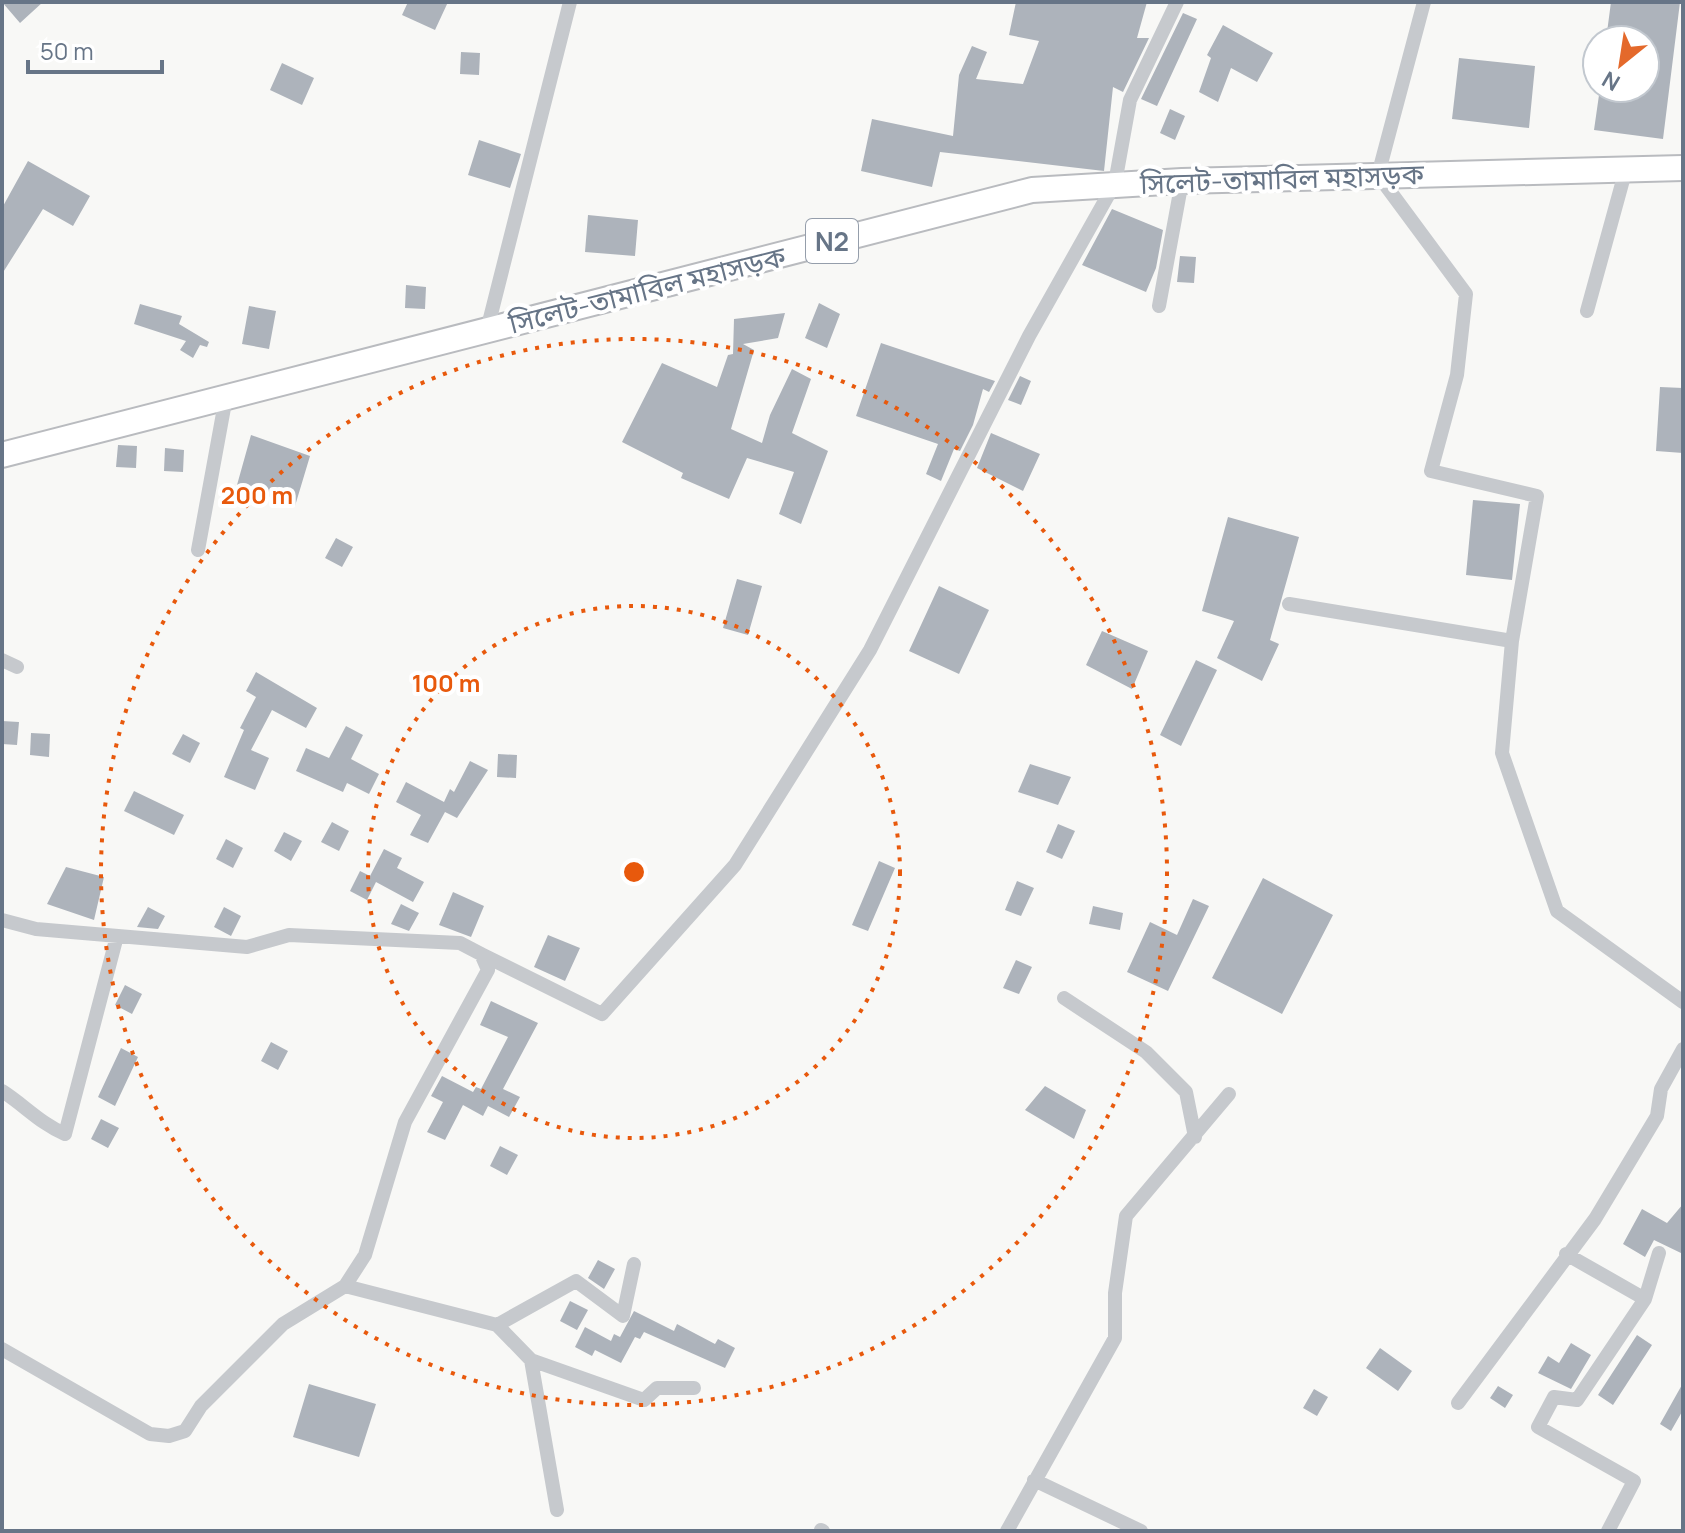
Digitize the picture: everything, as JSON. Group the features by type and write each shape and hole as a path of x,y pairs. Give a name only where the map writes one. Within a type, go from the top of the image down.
{"highway":[{"name":"সিলেট-তামাবিল মহাসড়ক","path":"2,455 1032,190 1115,183 1683,168"}],"street":[{"path":"487,330 570,2"},
{"path":"2,920 36,929 247,947 289,935 460,943 602,1014 735,865 870,650 1029,336 1115,183 1130,100 1177,2"},
{"path":"1424,2 1378,175 1466,294 1457,375 1431,471 1537,496 1512,641 1502,753 1557,911 1683,1002"},
{"path":"1587,311 1626,169"},
{"path":"1159,306 1182,181"},
{"path":"198,550 226,397"},
{"path":"1289,604 1512,641"},
{"path":"2,660 17,667"},
{"path":"2,1091 24,1104 48,1127 65,1134 117,936"},
{"path":"2,1349 150,1434 169,1436 185,1431 201,1406 283,1324 345,1286 365,1255 405,1122 488,970 481,954"},
{"path":"1064,998 1146,1052 1186,1092 1195,1137"},
{"path":"1458,1403 1595,1219 1657,1116 1661,1089 1683,1049"},
{"path":"1007,1531 1115,1338 1115,1293 1126,1216 1229,1094"},
{"path":"1608,1531 1634,1481 1538,1427 1554,1397 1577,1400 1645,1299 1659,1253"},
{"path":"1566,1254 1645,1299"},
{"path":"497,1325 576,1281 623,1316 634,1264"},
{"path":"345,1286 497,1325 531,1360 644,1400 657,1388 694,1388"},
{"path":"531,1360 557,1510"},
{"path":"1034,1480 1141,1531"}],"building":[{"path":"2,2 43,2 20,23"},
{"path":"408,2 448,2 435,30 402,15"},
{"path":"1016,2 1147,2 1137,38 1149,38 1123,92 1113,87 1104,171 940,152 932,187 861,171 872,119 953,136 959,75 972,46 987,52 976,79 1023,84 1039,41 1009,35"},
{"path":"1611,2 1680,2 1663,139 1594,130 1598,104 1661,104 1661,24 1608,24"},
{"path":"1183,13 1197,19 1157,106 1141,99"},
{"path":"1223,25 1273,53 1257,82 1231,68 1218,102 1199,92 1211,58 1207,55"},
{"path":"461,52 480,53 479,75 460,74"},
{"path":"1459,58 1535,66 1529,128 1452,119"},
{"path":"282,63 314,78 302,105 270,90"},
{"path":"1170,109 1185,116 1175,140 1160,133"},
{"path":"479,140 521,154 510,188 468,175"},
{"path":"28,161 90,196 73,226 43,209 2,274 2,208"},
{"path":"1112,209 1163,230 1156,268 1146,292 1082,265"},
{"path":"588,215 638,220 635,256 585,252"},
{"path":"1180,256 1196,257 1194,283 1177,282"},
{"path":"406,285 426,287 425,309 405,308"},
{"path":"819,303 840,314 827,348 805,338"},
{"path":"140,304 182,316 179,324 209,342 207,347 200,345 193,358 180,350 186,341 134,324"},
{"path":"249,306 276,311 269,349 242,344"},
{"path":"785,313 778,338 743,344 754,350 731,429 762,443 770,415 792,369 811,379 792,433 828,451 801,524 779,514 794,472 747,458 729,499 681,478 683,473 622,442 662,363 717,387 728,355 733,354 734,319"},
{"path":"881,343 995,381 989,392 983,389 973,425 960,451 954,449 941,481 926,474 938,444 856,416"},
{"path":"1020,376 1031,381 1021,405 1008,400"},
{"path":"1660,387 1683,388 1683,453 1656,451"},
{"path":"991,433 1040,454 1023,491 977,468"},
{"path":"251,435 310,456 295,506 237,485"},
{"path":"118,445 137,446 136,468 116,467"},
{"path":"165,448 184,450 183,472 164,471"},
{"path":"1473,500 1520,504 1512,580 1466,575"},
{"path":"1228,517 1299,537 1270,640 1279,644 1262,681 1217,658 1234,621 1202,611"},
{"path":"336,538 353,547 342,567 325,558"},
{"path":"737,579 762,586 748,635 723,628"},
{"path":"939,586 989,610 959,674 909,651"},
{"path":"1102,631 1148,651 1132,689 1086,665"},
{"path":"1196,660 1217,670 1181,746 1160,735"},
{"path":"256,672 317,708 306,728 272,710 251,750 269,758 255,790 224,777 244,730 240,728 256,697 246,691"},
{"path":"2,721 19,722 17,745 2,744"},
{"path":"346,726 363,735 351,759 379,774 369,794 347,783 343,792 296,771 306,748 329,758"},
{"path":"31,733 50,734 49,757 30,755"},
{"path":"183,734 200,743 190,763 172,754"},
{"path":"498,754 517,755 516,778 497,777"},
{"path":"470,761 488,770 457,818 445,812 428,843 410,835 421,815 396,802 406,782 444,802 450,789 454,792"},
{"path":"1030,764 1071,777 1058,805 1018,792"},
{"path":"134,791 184,815 174,835 124,811"},
{"path":"332,822 349,831 339,851 321,842"},
{"path":"1058,824 1075,831 1062,859 1046,852"},
{"path":"284,832 302,841 291,861 274,851"},
{"path":"226,839 243,848 233,868 216,859"},
{"path":"384,849 402,858 397,868 424,882 413,902 376,882 367,900 350,891 360,871 370,876"},
{"path":"879,861 895,868 868,931 852,925"},
{"path":"66,867 104,877 94,920 47,904"},
{"path":"1263,878 1333,915 1282,1014 1212,978"},
{"path":"1017,881 1034,888 1021,916 1005,910"},
{"path":"453,892 484,906 471,937 439,925"},
{"path":"1193,899 1209,906 1168,991 1127,972 1150,922 1177,935"},
{"path":"401,904 419,913 409,931 391,924"},
{"path":"1093,906 1123,913 1120,930 1089,924"},
{"path":"148,907 165,916 158,929 137,927"},
{"path":"224,907 241,916 231,936 214,927"},
{"path":"548,935 580,948 565,981 534,967"},
{"path":"1016,960 1032,967 1019,994 1003,988"},
{"path":"125,985 142,994 132,1014 115,1005"},
{"path":"491,1001 538,1023 503,1089 520,1097 509,1117 488,1106 483,1116 463,1105 445,1140 427,1132 443,1102 431,1096 442,1076 473,1092 476,1087 481,1089 508,1037 480,1025"},
{"path":"271,1042 288,1051 278,1070 261,1061"},
{"path":"121,1048 138,1057 115,1106 98,1097"},
{"path":"1045,1086 1086,1110 1074,1139 1025,1110"},
{"path":"101,1119 119,1128 108,1148 91,1139"},
{"path":"500,1146 518,1155 507,1175 490,1166"},
{"path":"1683,1204 1683,1254 1654,1240 1645,1257 1623,1244 1642,1209 1667,1223"},
{"path":"598,1260 615,1269 604,1289 588,1278"},
{"path":"570,1301 588,1310 577,1330 560,1321"},
{"path":"634,1311 674,1331 677,1324 715,1344 718,1339 735,1348 725,1368 644,1332 640,1339 635,1337 621,1363 595,1350 592,1356 575,1347 585,1327 611,1341 614,1334 620,1337"},
{"path":"1637,1335 1652,1345 1613,1405 1598,1395"},
{"path":"1571,1343 1591,1355 1571,1389 1538,1373 1548,1356 1559,1363"},
{"path":"1380,1348 1412,1371 1398,1391 1366,1368"},
{"path":"1683,1383 1683,1410 1671,1431 1660,1424"},
{"path":"309,1384 376,1404 359,1457 293,1437"},
{"path":"1498,1386 1513,1395 1505,1408 1490,1398"},
{"path":"1314,1389 1328,1397 1317,1416 1303,1408"}]}
